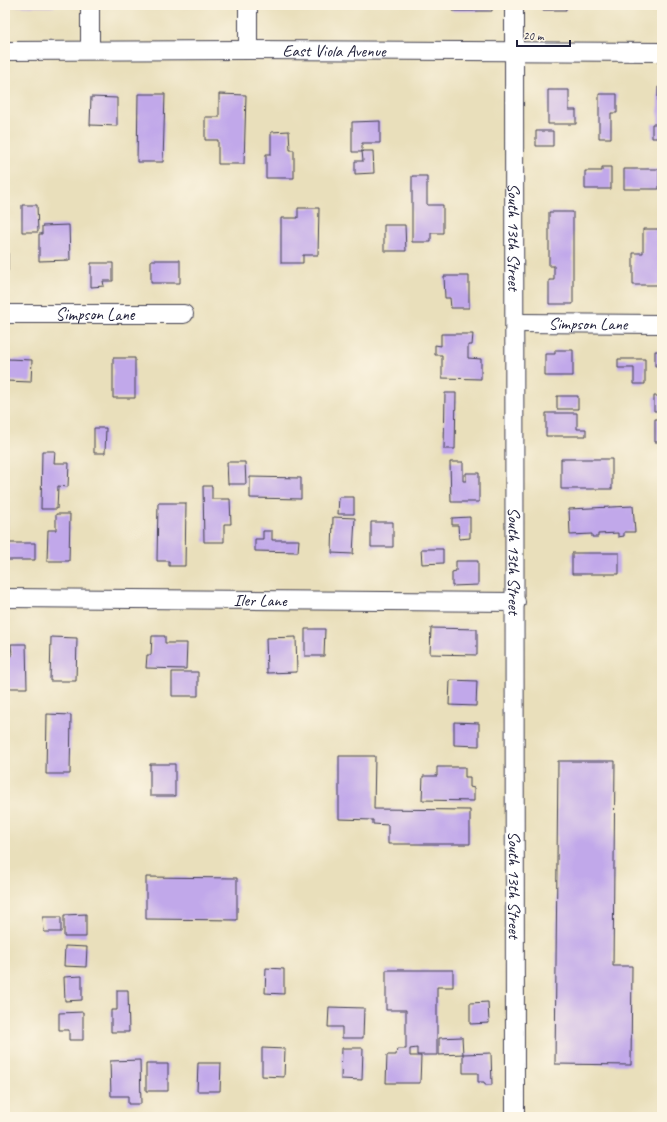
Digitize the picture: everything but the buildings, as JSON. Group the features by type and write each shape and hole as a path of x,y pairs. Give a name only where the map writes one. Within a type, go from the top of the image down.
{"street":[{"path":"90,5 90,50"},
{"path":"248,5 248,50"},
{"name":"South 13th Street","path":"514,5 516,602 515,1117"},
{"name":"East Viola Avenue","path":"5,51 248,50 662,52"},
{"name":"Simpson Lane","path":"5,314 184,314"},
{"name":"Simpson Lane","path":"514,323 662,324"},
{"name":"Iler Lane","path":"5,598 516,602"}]}
